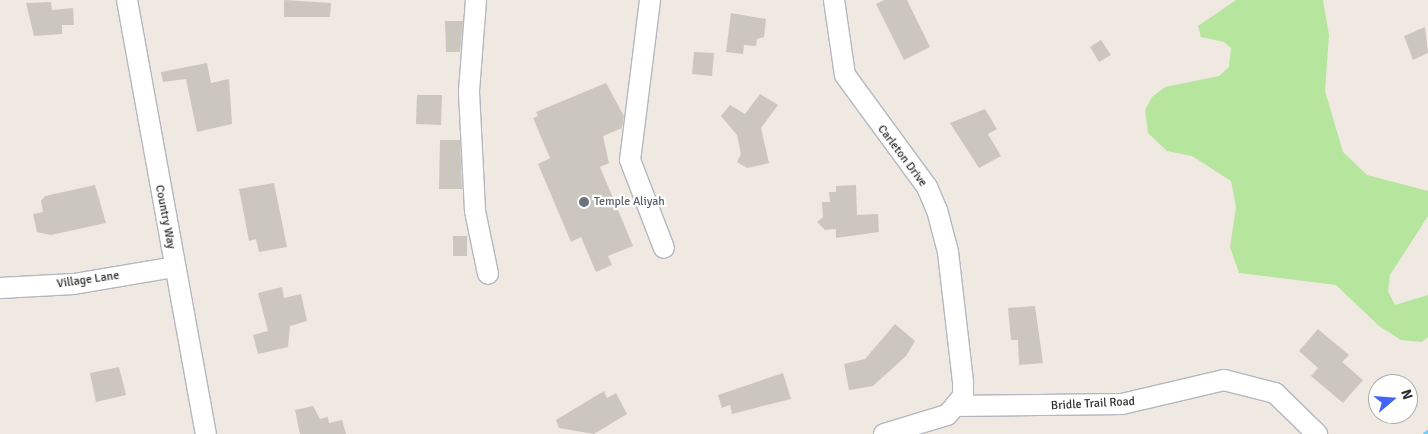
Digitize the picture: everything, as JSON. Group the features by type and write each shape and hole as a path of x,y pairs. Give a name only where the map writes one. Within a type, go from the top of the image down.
{"street":[{"name":"Country Way","path":"127,0 206,434"},
{"path":"476,0 469,92 475,211 488,274"},
{"path":"650,0 630,160 664,248"},
{"name":"Carleton Drive","path":"834,0 845,75 927,187 937,210 948,252 963,382 963,396 955,406"},
{"name":"Village Lane","path":"0,288 74,284 175,267"},
{"name":"Bridle Trail Road","path":"955,406 1122,404 1210,383 1239,381 1275,393 1317,434"},
{"path":"884,434 947,415 955,406"}],"green space":[{"path":"1236,0 1323,0 1329,35 1325,91 1343,152 1367,175 1428,191 1428,216 1390,275 1388,291 1395,305 1428,295 1428,337 1422,342 1401,340 1379,326 1336,285 1239,273 1230,247 1236,207 1231,181 1192,156 1167,151 1148,133 1145,110 1152,97 1165,87 1219,76 1229,67 1231,48 1224,42 1201,37 1198,26"}],"building":[{"path":"284,0 331,3 330,17 284,17"},
{"path":"884,0 907,0 930,47 904,60 876,4"},
{"path":"51,2 52,10 73,8 74,25 62,25 62,34 34,36 26,3"},
{"path":"731,13 766,19 764,37 757,39 756,46 744,45 743,54 726,52"},
{"path":"445,21 463,21 460,52 446,52"},
{"path":"1425,27 1428,53 1413,60 1404,36"},
{"path":"1101,40 1111,55 1099,62 1090,47"},
{"path":"694,52 714,53 712,76 692,74"},
{"path":"207,63 211,83 229,79 232,124 197,132 186,79 163,82 161,72"},
{"name":"Temple Aliyah","path":"606,83 624,116 622,128 603,136 609,163 600,167 633,246 608,256 612,265 596,272 581,237 571,242 538,164 550,158 533,118 538,116 536,112"},
{"path":"760,94 778,105 761,128 769,163 747,168 737,162 741,154 737,135 721,116 730,105 745,114"},
{"path":"417,95 442,95 441,125 416,124"},
{"path":"985,109 997,129 988,134 1001,156 979,168 950,123"},
{"path":"440,140 460,140 462,189 439,189"},
{"path":"274,183 287,247 259,252 256,239 249,241 239,189"},
{"path":"95,185 106,223 51,235 37,232 33,214 43,212 41,201 45,196"},
{"path":"856,185 857,215 878,214 879,232 836,238 836,229 825,230 817,222 823,217 822,202 830,202 829,192 836,192 836,186"},
{"path":"453,236 467,236 467,256 453,256"},
{"path":"282,287 284,298 301,294 307,321 290,326 288,347 258,354 253,335 268,331 258,293"},
{"path":"1035,306 1043,363 1019,365 1018,340 1011,340 1008,308"},
{"path":"895,324 915,341 906,356 873,386 849,390 844,364 865,359"},
{"path":"1318,329 1349,355 1342,362 1363,380 1343,403 1311,376 1318,368 1299,351"},
{"path":"119,367 126,395 96,402 90,373"},
{"path":"783,373 791,399 732,414 730,405 722,408 718,395"},
{"path":"604,391 607,398 616,393 627,414 594,434 559,428 556,420"},
{"path":"313,406 320,419 328,417 329,423 342,420 346,434 300,434 295,410"}],"place":[{"name":"Temple Aliyah","path":"584,202"}]}
